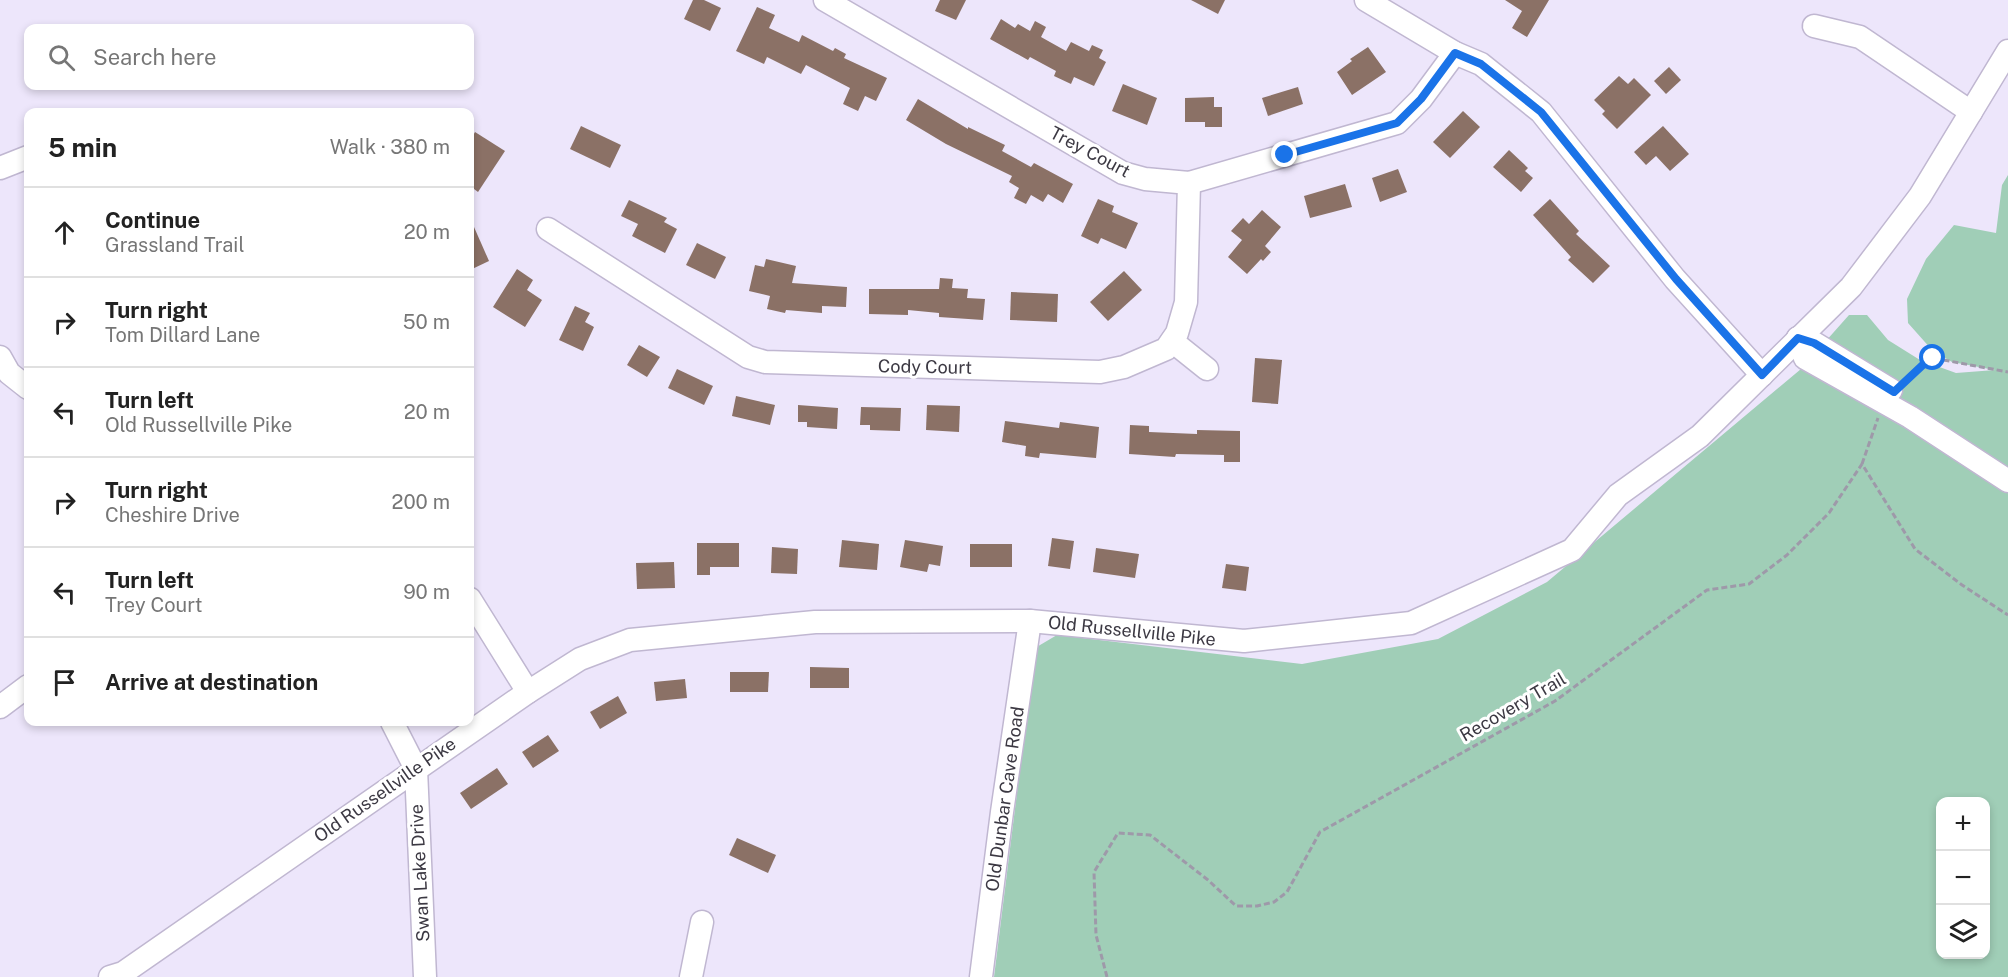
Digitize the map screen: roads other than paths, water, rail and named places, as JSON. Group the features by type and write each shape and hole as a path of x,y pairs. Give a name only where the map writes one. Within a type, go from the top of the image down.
{"street":[{"name":"Trey Court","path":"825,0 1123,173 1145,179 1189,183 1397,123 1421,99 1455,53"},
{"path":"1366,0 1455,53 1481,64 1541,112 1676,279 1762,375"},
{"path":"1814,26 1860,37 1971,112"},
{"name":"Old Russellville Pike","path":"110,977 123,973 528,692 580,659 630,640 814,622 1030,621 1244,641 1411,624 1572,550 1618,495 1700,436 1851,287 1920,196 2008,51"},
{"path":"0,168 24,159"},
{"path":"1189,183 1186,303 1177,333 1172,341 1207,369"},
{"name":"Cody Court","path":"548,229 748,357 765,362 1100,372 1124,367 1166,349 1172,341"},
{"path":"1798,338 1804,358 1889,397 2008,462"},
{"path":"3,371 24,385"},
{"path":"1889,397 1910,417 2008,481"},
{"path":"474,605 528,692"},
{"name":"Old Dunbar Cave Road","path":"981,977 1030,621"},
{"path":"0,707 24,689"},
{"path":"394,726 416,769"},
{"name":"Swan Lake Drive","path":"416,769 425,977"},
{"path":"691,977 702,922"}]}
